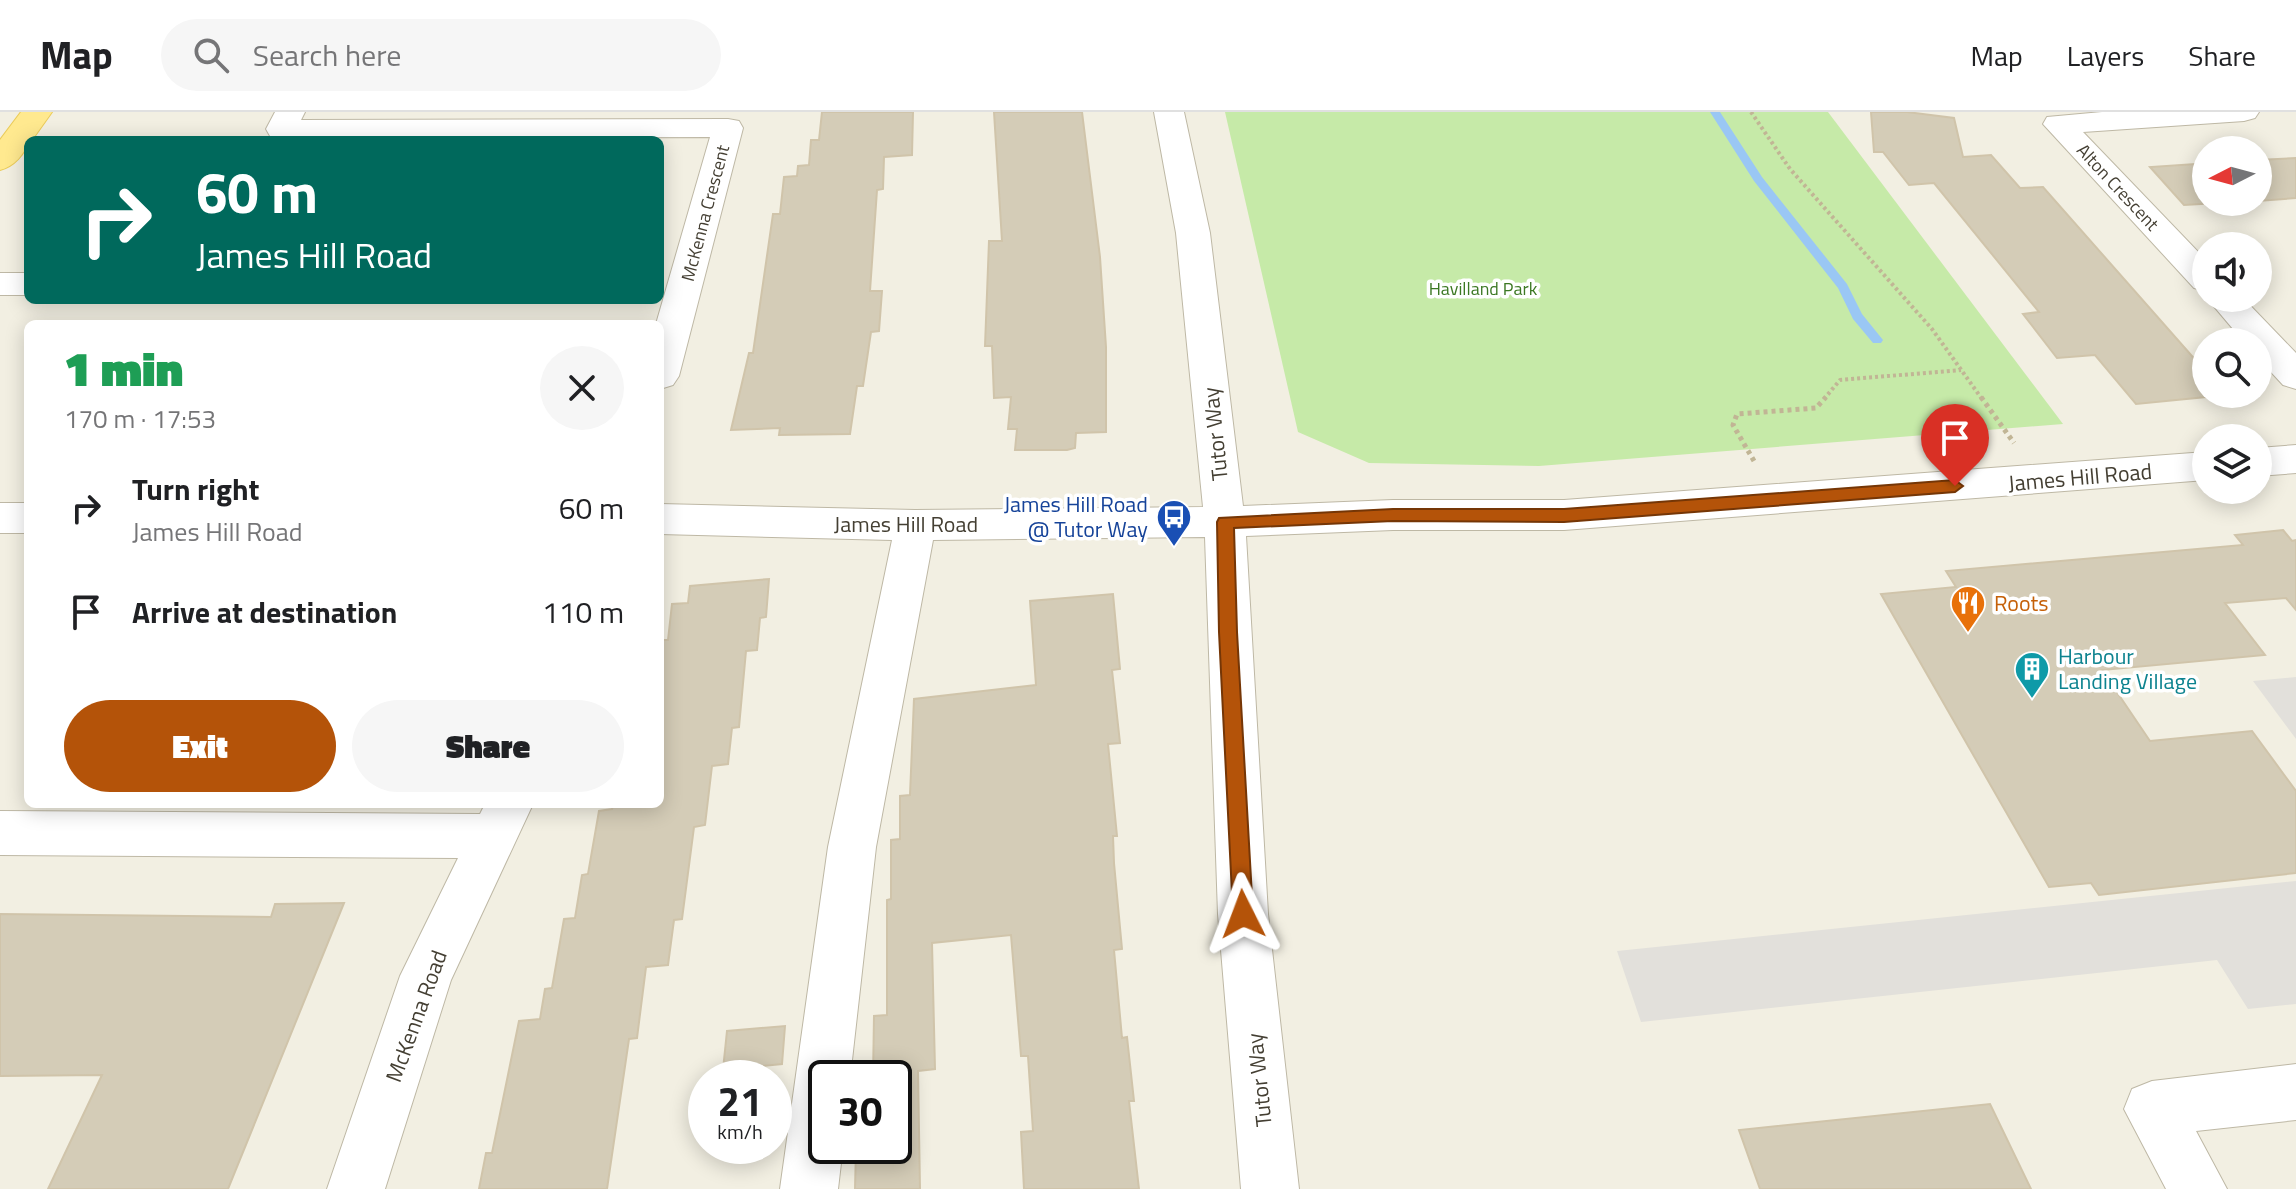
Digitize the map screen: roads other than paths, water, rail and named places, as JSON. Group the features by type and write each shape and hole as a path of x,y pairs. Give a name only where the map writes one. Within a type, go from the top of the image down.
{"main road":[{"path":"0,161 37,112"}],"street":[{"name":"McKenna Crescent","path":"290,112 281,129 728,128 673,280 664,346"},
{"name":"Tutor Way","path":"1169,112 1193,233 1225,522 1243,914 1270,1189"},
{"name":"Alton Crescent","path":"2192,265 2058,124 2244,112"},
{"path":"0,284 24,284"},
{"path":"2236,312 2296,376"},
{"path":"2272,461 2296,459"},
{"name":"James Hill Road","path":"664,519 915,525 1225,522 1393,515 1564,515 2192,467"},
{"path":"0,518 24,518"},
{"path":"809,1189 852,847 915,525"},
{"path":"0,833 501,820"},
{"name":"McKenna Road","path":"356,1189 426,976 501,820"},
{"path":"2198,1189 2152,1109 2296,1092"}],"waterway":[{"path":"1715,112 1758,179 1843,287 1857,316 1877,340"}],"place":[{"name":"James Hill Road @ Tutor Way","path":"1174,548"},
{"name":"Roots","path":"1968,634"},
{"name":"Harbour Landing Village","path":"2032,700"}],"park label":[{"name":"Havilland Park","path":"1483,288"}]}
